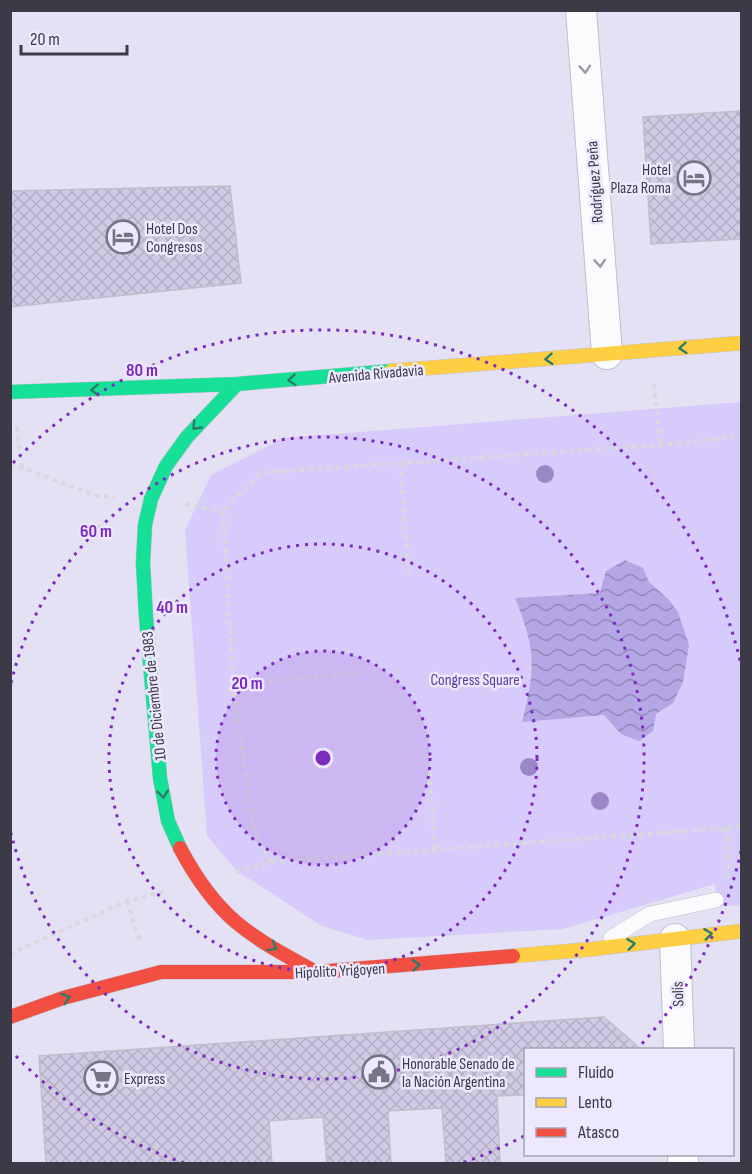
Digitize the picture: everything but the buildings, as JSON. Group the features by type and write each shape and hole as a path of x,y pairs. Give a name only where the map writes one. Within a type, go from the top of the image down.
{"street":[{"name":"Rodríguez Peña","path":"581,10 607,354"},
{"name":"Avenida Rivadavia","path":"12,393 237,384 741,343"},
{"name":"10 de Diciembre de 1983","path":"237,384 185,437 167,463 151,498 141,543 148,652 165,811 183,855 215,903 258,939 316,972"},
{"name":"Hipólito Yrigoyen","path":"10,1017 63,998 161,972 316,972 593,949 741,931"},
{"name":"Solís","path":"675,939 679,1048"}],"lane":[{"path":"593,949 650,914 716,900"}],"path":[{"path":"650,351 660,445"},
{"path":"12,393 22,468"},
{"path":"271,862 254,830 233,684 223,511 260,473 660,445 741,436"},
{"path":"400,463 410,576"},
{"path":"233,684 360,673"},
{"path":"428,754 435,850"},
{"path":"10,954 127,901 271,862 727,828 741,825"},
{"path":"127,901 137,934 161,972"}],"green space":[{"name":"Congress Square","path":"741,402 741,906 717,905 715,884 563,929 368,940 322,926 237,871 207,836 185,530 211,475 283,438"}],"water":[{"path":"625,560 643,568 649,582 668,599 678,612 689,645 683,682 673,703 656,714 653,731 639,741 621,734 604,715 522,722 530,687 532,659 527,632 515,598 600,593 606,571"}],"traffic: fast":[{"path":"10,392 237,384 391,371"},
{"path":"180,848 168,821 160,778 146,617 143,563 145,525 151,499 166,466 187,437 237,384"}],"traffic: slow":[{"path":"391,371 742,343"},
{"path":"513,956 742,931"}],"traffic: jam":[{"path":"180,848 207,892 236,922 252,935 314,971"},
{"path":"10,1017 63,998 161,972 316,972 513,956"}],"place":[{"name":"Hotel Plaza Roma","path":"694,178"},
{"name":"Hotel Dos Congresos","path":"123,237"},
{"name":"Honorable Senado de la Nación Argentina","path":"379,1072"},
{"name":"Express","path":"101,1078"}]}
